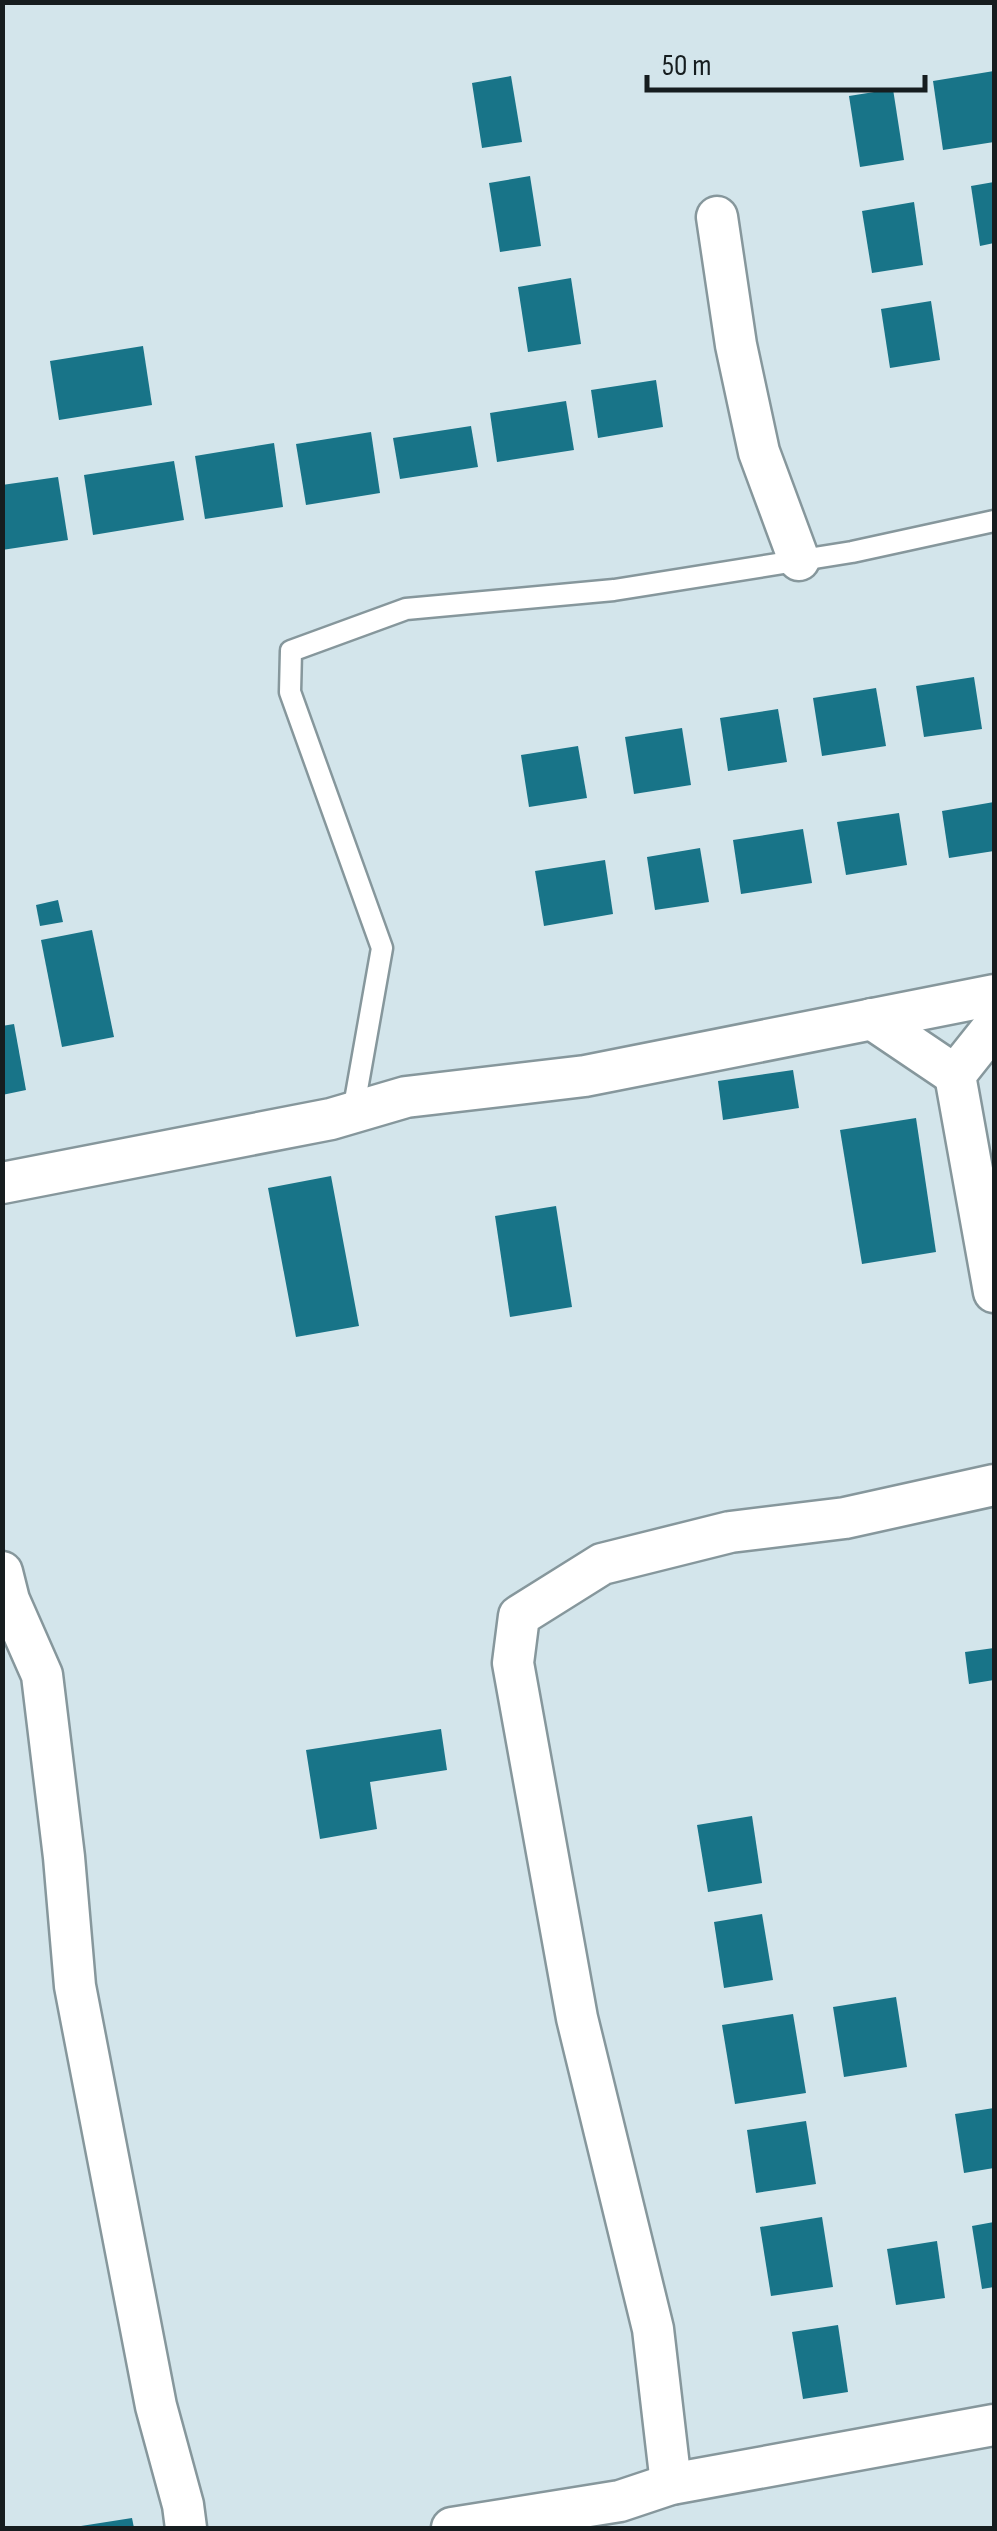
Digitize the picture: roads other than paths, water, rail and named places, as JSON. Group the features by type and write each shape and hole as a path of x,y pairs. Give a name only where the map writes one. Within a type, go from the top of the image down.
{"street":[{"path":"717,217 736,345 759,452 799,560"},
{"path":"2,1182 331,1119 406,1097 585,1076 994,995"},
{"path":"872,1019 956,1075 994,1292"},
{"path":"956,1075 994,1026"},
{"path":"671,2484 653,2328 577,2018 513,1664 519,1616 602,1564 730,1532 846,1518 988,1477"},
{"path":"2,1572 9,1600 42,1674 75,1986 156,2406 188,2521"},
{"path":"452,2528 620,2501 671,2484 994,2425"}],"lane":[{"path":"356,1112 382,948 290,692 291,651 406,609 614,590 852,552 994,522"}]}
